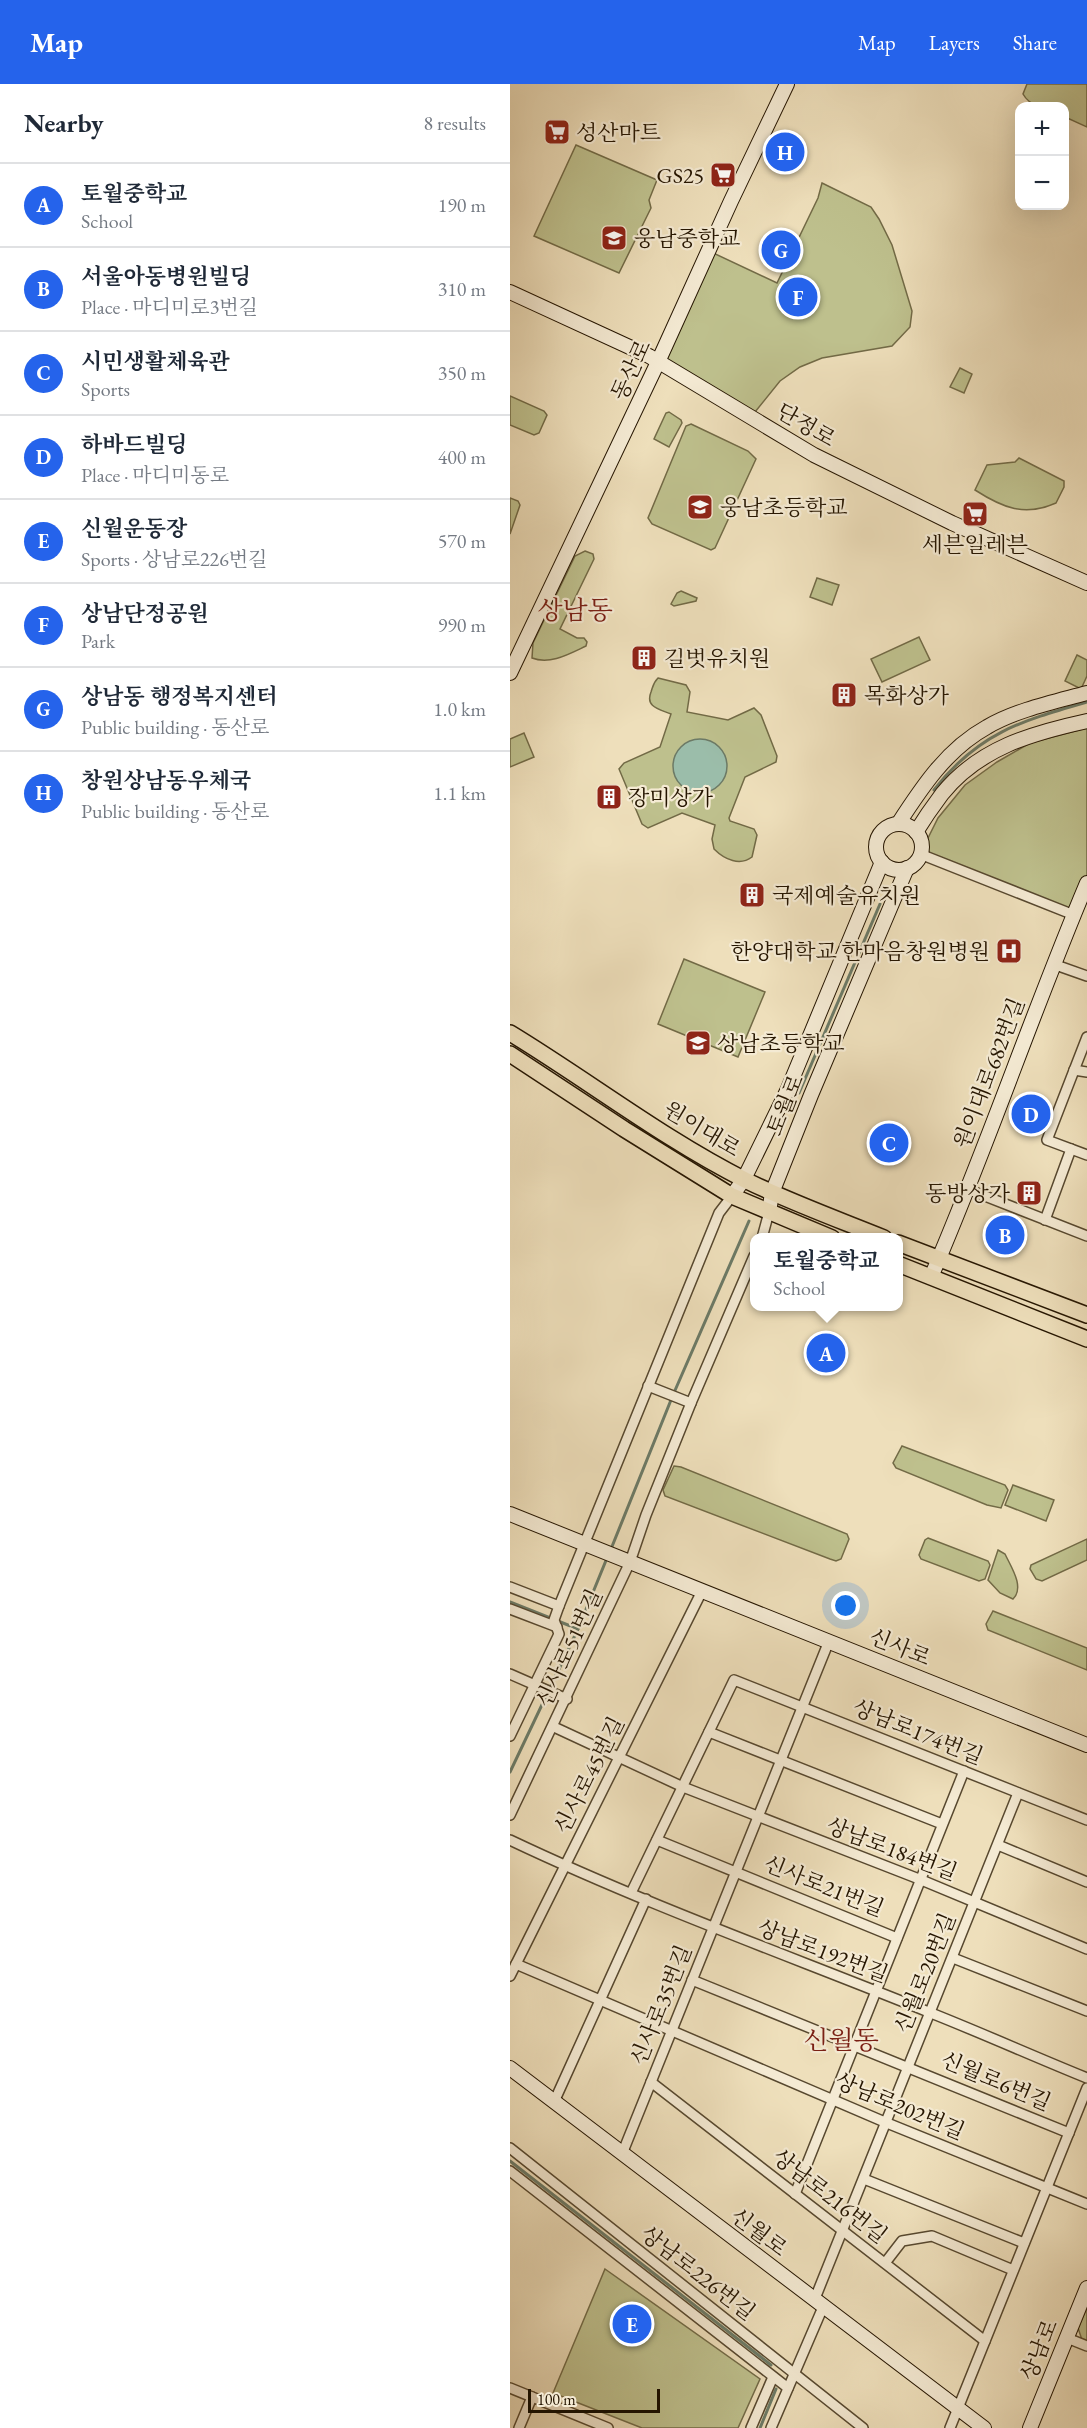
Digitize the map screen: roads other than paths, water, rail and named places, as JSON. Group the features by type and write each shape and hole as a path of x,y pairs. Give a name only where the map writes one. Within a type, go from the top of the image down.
{"main road":[{"name":"원이대로","path":"510,1033 633,1114 744,1179 772,1193 872,1233"},
{"name":"원이대로","path":"510,1054 732,1196 820,1233"},
{"path":"903,1245 1087,1315"},
{"path":"903,1266 1087,1339"}],"street":[{"name":"동산로","path":"510,673 787,84"},
{"name":"단정로","path":"510,292 658,362 813,455 952,523 1087,583"},
{"path":"898,824 924,784 958,747 987,726 1014,715 1086,694"},
{"path":"916,832 940,796 966,771 1011,742 1032,734 1087,721"},
{"path":"924,784 923,794 928,801 940,796"},
{"path":"898,824 907,826 916,832 921,840 917,860 907,868 891,868 882,862 876,852 878,837 887,827 898,824"},
{"path":"920,854 1074,915"},
{"name":"토월로","path":"732,1196 744,1179 790,1083 882,862"},
{"name":"토월로","path":"769,1212 772,1193 811,1095 907,868"},
{"name":"원이대로682번길","path":"931,1277 1087,883"},
{"path":"864,907 874,898 880,898 886,902 888,914"},
{"path":"1053,964 1087,976"},
{"path":"1087,1037 1047,1140 1087,1155"},
{"path":"1074,1070 1087,1072"},
{"path":"790,1083 790,1092 794,1099 803,1101 811,1095"},
{"path":"1045,1220 1071,1149"},
{"path":"967,1190 1087,1236"},
{"path":"510,1736 560,1634 556,1623 559,1608 590,1546 648,1386 719,1213 732,1196"},
{"path":"763,1233 769,1212"},
{"name":"신사로51번길","path":"510,1815 554,1727 565,1698 630,1562 646,1515 691,1403 750,1265"},
{"path":"648,1386 691,1403"},
{"path":"510,1514 590,1546"},
{"name":"신사로","path":"590,1546 1087,1745"},
{"path":"510,1587 559,1608"},
{"name":"신사로45번길","path":"510,1976 702,1591"},
{"path":"510,1609 556,1623"},
{"name":"신사로35번길","path":"622,2154 829,1641"},
{"path":"510,1674 565,1698"},
{"name":"상남로174번길","path":"709,1732 735,1680 1087,1820"},
{"name":"상남로184번길","path":"554,1727 683,1787 919,1879 1087,1949"},
{"path":"631,1893 709,1732 942,1824"},
{"name":"신사로21번길","path":"795,2194 964,1771"},
{"name":"신월로20번길","path":"771,2428 794,2374 843,2231 1018,1793"},
{"name":"상남로192번길","path":"510,1840 565,1866 713,1928 930,2013 1087,2078"},
{"path":"657,1840 735,1871"},
{"path":"998,1845 1087,1882"},
{"name":"신사로21번길","path":"735,1871 897,1938"},
{"path":"554,2102 646,1899"},
{"path":"953,1958 1087,2011"},
{"name":"상남로202번길","path":"516,1964 887,2123 1087,2204"},
{"path":"692,1980 854,2046"},
{"name":"신월로6번길","path":"854,2046 1069,2133"},
{"name":"신월로","path":"510,2068 984,2428"},
{"name":"상남로216번길","path":"651,2082 985,2341"},
{"name":"신월로6번길","path":"950,2428 1087,2088"},
{"name":"상남로226번길","path":"510,2148 863,2428"},
{"path":"510,2171 788,2388"},
{"path":"864,2179 1024,2243"},
{"path":"885,2263 902,2241 932,2236 1012,2270"},
{"name":"상남로","path":"1030,2428 1087,2288"},
{"path":"1067,2338 1087,2346"},
{"path":"751,2428 773,2377"},
{"path":"510,2388 608,2428"},
{"path":"522,2427 532,2397"}],"waterway":[{"path":"934,790 950,771 984,742 1021,723 1087,702"},
{"path":"799,1093 880,904"},
{"path":"611,1549 673,1395 749,1221"},
{"path":"510,1772 578,1629 607,1558"},
{"path":"510,1602 578,1629"},
{"path":"510,2161 771,2365"},
{"path":"760,2428 776,2389"}],"place":[{"name":"성산마트","path":"557,132"},
{"name":"창원상남동우체국","path":"785,152"},
{"name":"GS25","path":"723,175"},
{"name":"웅남중학교","path":"614,238"},
{"name":"상남동 행정복지센터","path":"781,250"},
{"name":"상남단정공원","path":"798,297"},
{"name":"웅남초등학교","path":"700,507"},
{"name":"세븐일레븐","path":"975,514"},
{"name":"길벗유치원","path":"644,658"},
{"name":"목화상가","path":"844,695"},
{"name":"장미상가","path":"609,797"},
{"name":"국제예술유치원","path":"752,895"},
{"name":"한양대학교 한마음창원병원","path":"1009,951"},
{"name":"상남초등학교","path":"698,1043"},
{"name":"하바드빌딩","path":"1031,1114"},
{"name":"시민생활체육관","path":"889,1143"},
{"name":"동방상가","path":"1029,1193"},
{"name":"서울아동병원빌딩","path":"1005,1235"},
{"name":"토월중학교","path":"826,1353"},
{"name":"신월운동장","path":"632,2324"}],"district":[{"name":"상남동","path":"575,610"},
{"name":"신월동","path":"841,2040"}]}
